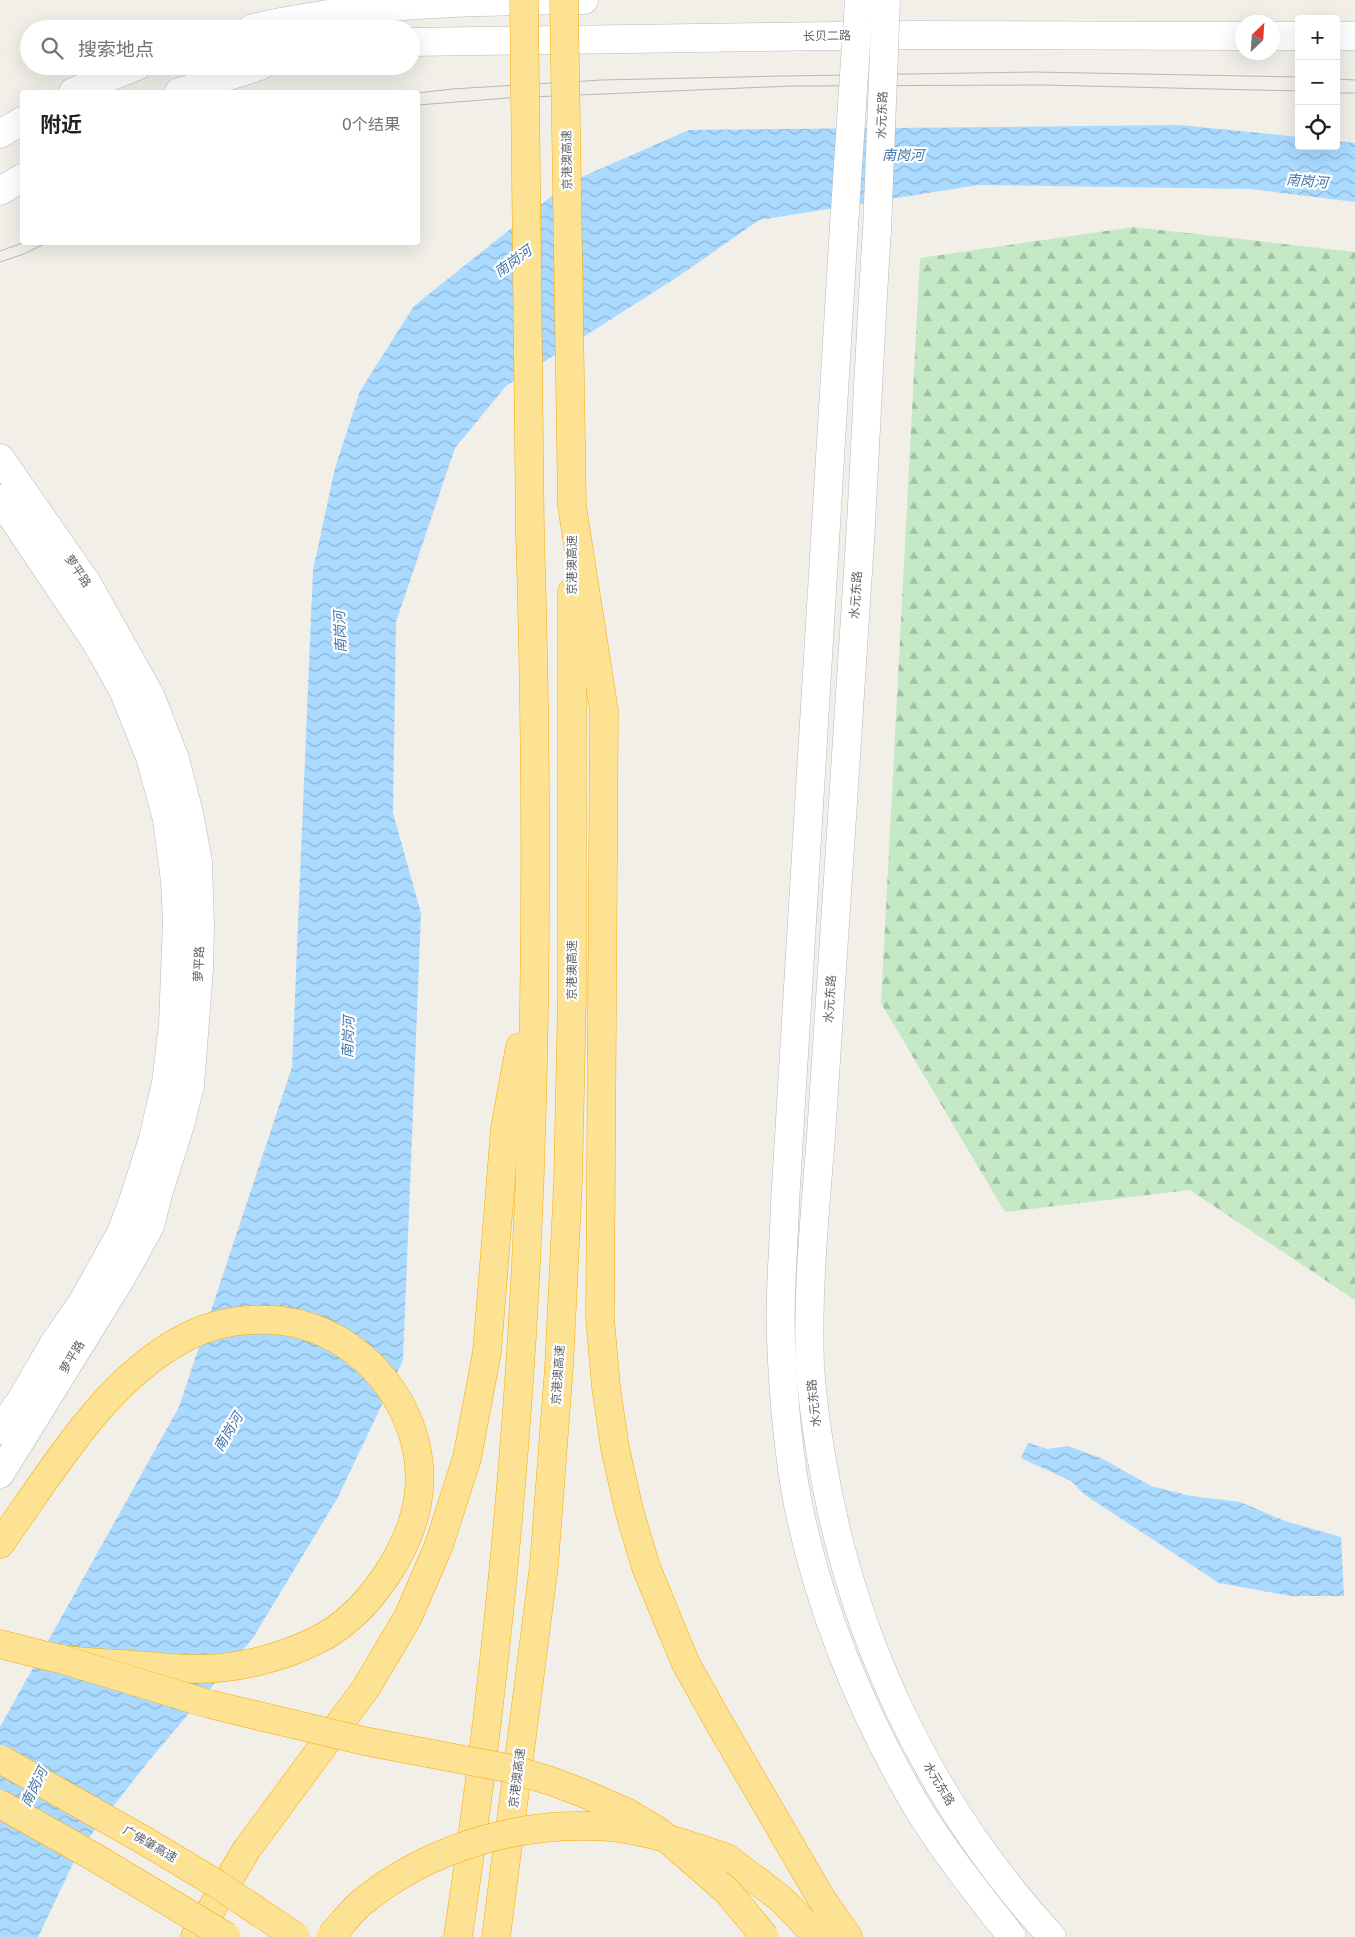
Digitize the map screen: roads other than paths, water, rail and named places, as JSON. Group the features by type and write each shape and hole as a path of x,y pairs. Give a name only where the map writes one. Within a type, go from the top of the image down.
{"highway":[{"path":"458,1937 486,1735 512,1467 524,1297 532,1108 535,684 530,533 524,0"},
{"name":"京港澳高速","path":"496,1937 544,1565 559,1367 568,1182 572,996 572,506 564,0"},
{"path":"572,506 604,710 600,1318 606,1387 615,1448 629,1510 646,1567 686,1664 821,1898 848,1937"},
{"path":"195,1937 247,1849 366,1688 408,1617 439,1545 467,1458 487,1352 505,1128 534,970"},
{"path":"0,1544 97,1409 126,1381 179,1341 204,1329 230,1321 260,1318 300,1323 328,1334 350,1347 368,1361 391,1388 410,1424 418,1460 419,1490 414,1521 389,1572 372,1595 346,1620 320,1639 292,1651 230,1668 196,1669 62,1659"},
{"path":"0,1644 62,1659 210,1704 364,1741 507,1768 551,1781 626,1812 658,1831 727,1891 764,1937"},
{"name":"广佛肇高速","path":"0,1759 217,1884 296,1937"},
{"path":"0,1804 96,1858 227,1937"},
{"path":"330,1937 360,1904 396,1878 447,1852 498,1834 550,1827 610,1827 672,1839 727,1858 781,1899 818,1937"}],"main road":[{"path":"296,20 369,9 465,1 584,0"},
{"path":"859,0 785,1203 781,1337 790,1446 798,1504 815,1570 836,1635 874,1726 915,1803 971,1886 1012,1937"},
{"name":"水元东路","path":"886,0 877,230 860,539 827,1054 810,1278 811,1377 827,1492 840,1550 860,1616 880,1668 903,1720 933,1775 970,1835 1008,1887 1052,1937"},
{"name":"长贝二路","path":"420,42 912,35 1235,36"},
{"path":"1280,36 1295,36"},
{"path":"1340,36 1355,36"},
{"path":"78,90 115,75"},
{"path":"185,90 232,75"},
{"path":"0,134 20,122"},
{"path":"0,191 20,179"},
{"name":"萝平路","path":"0,458 87,583 150,695 175,759 189,813 198,862 200,926 199,969 190,1085 150,1226 120,1280 0,1474"},
{"name":"萝平路","path":"0,499 96,642 124,692 150,757 167,820 175,881 177,922 173,1025 166,1083 153,1139 132,1204 121,1233 82,1303 53,1345 21,1400 0,1430"}],"water":[{"name":"南岗河","path":"1179,125 1295,137 1295,150 1340,150 1340,141 1355,143 1355,202 1251,189 978,185 759,220 679,276 506,386 455,448 396,622 393,813 421,913 403,1360 337,1499 253,1638 147,1763 80,1849 38,1937 0,1937 0,1727 179,1407 292,1067 313,570 335,468 360,391 414,306 568,183 689,130"},
{"path":"1028,1443 1048,1449 1068,1446 1101,1458 1151,1486 1191,1496 1240,1502 1285,1521 1341,1537 1344,1596 1291,1596 1219,1583 1085,1495 1071,1481 1021,1458"}],"tram line":[{"path":"420,93 452,89 602,80 784,76 1034,72 1295,77"},
{"path":"1340,79 1355,80"},
{"path":"420,105 508,98 791,86 1043,85 1295,91"},
{"path":"1340,93 1355,93"},
{"path":"0,251 20,244"},
{"path":"0,262 24,254 42,245"}]}
